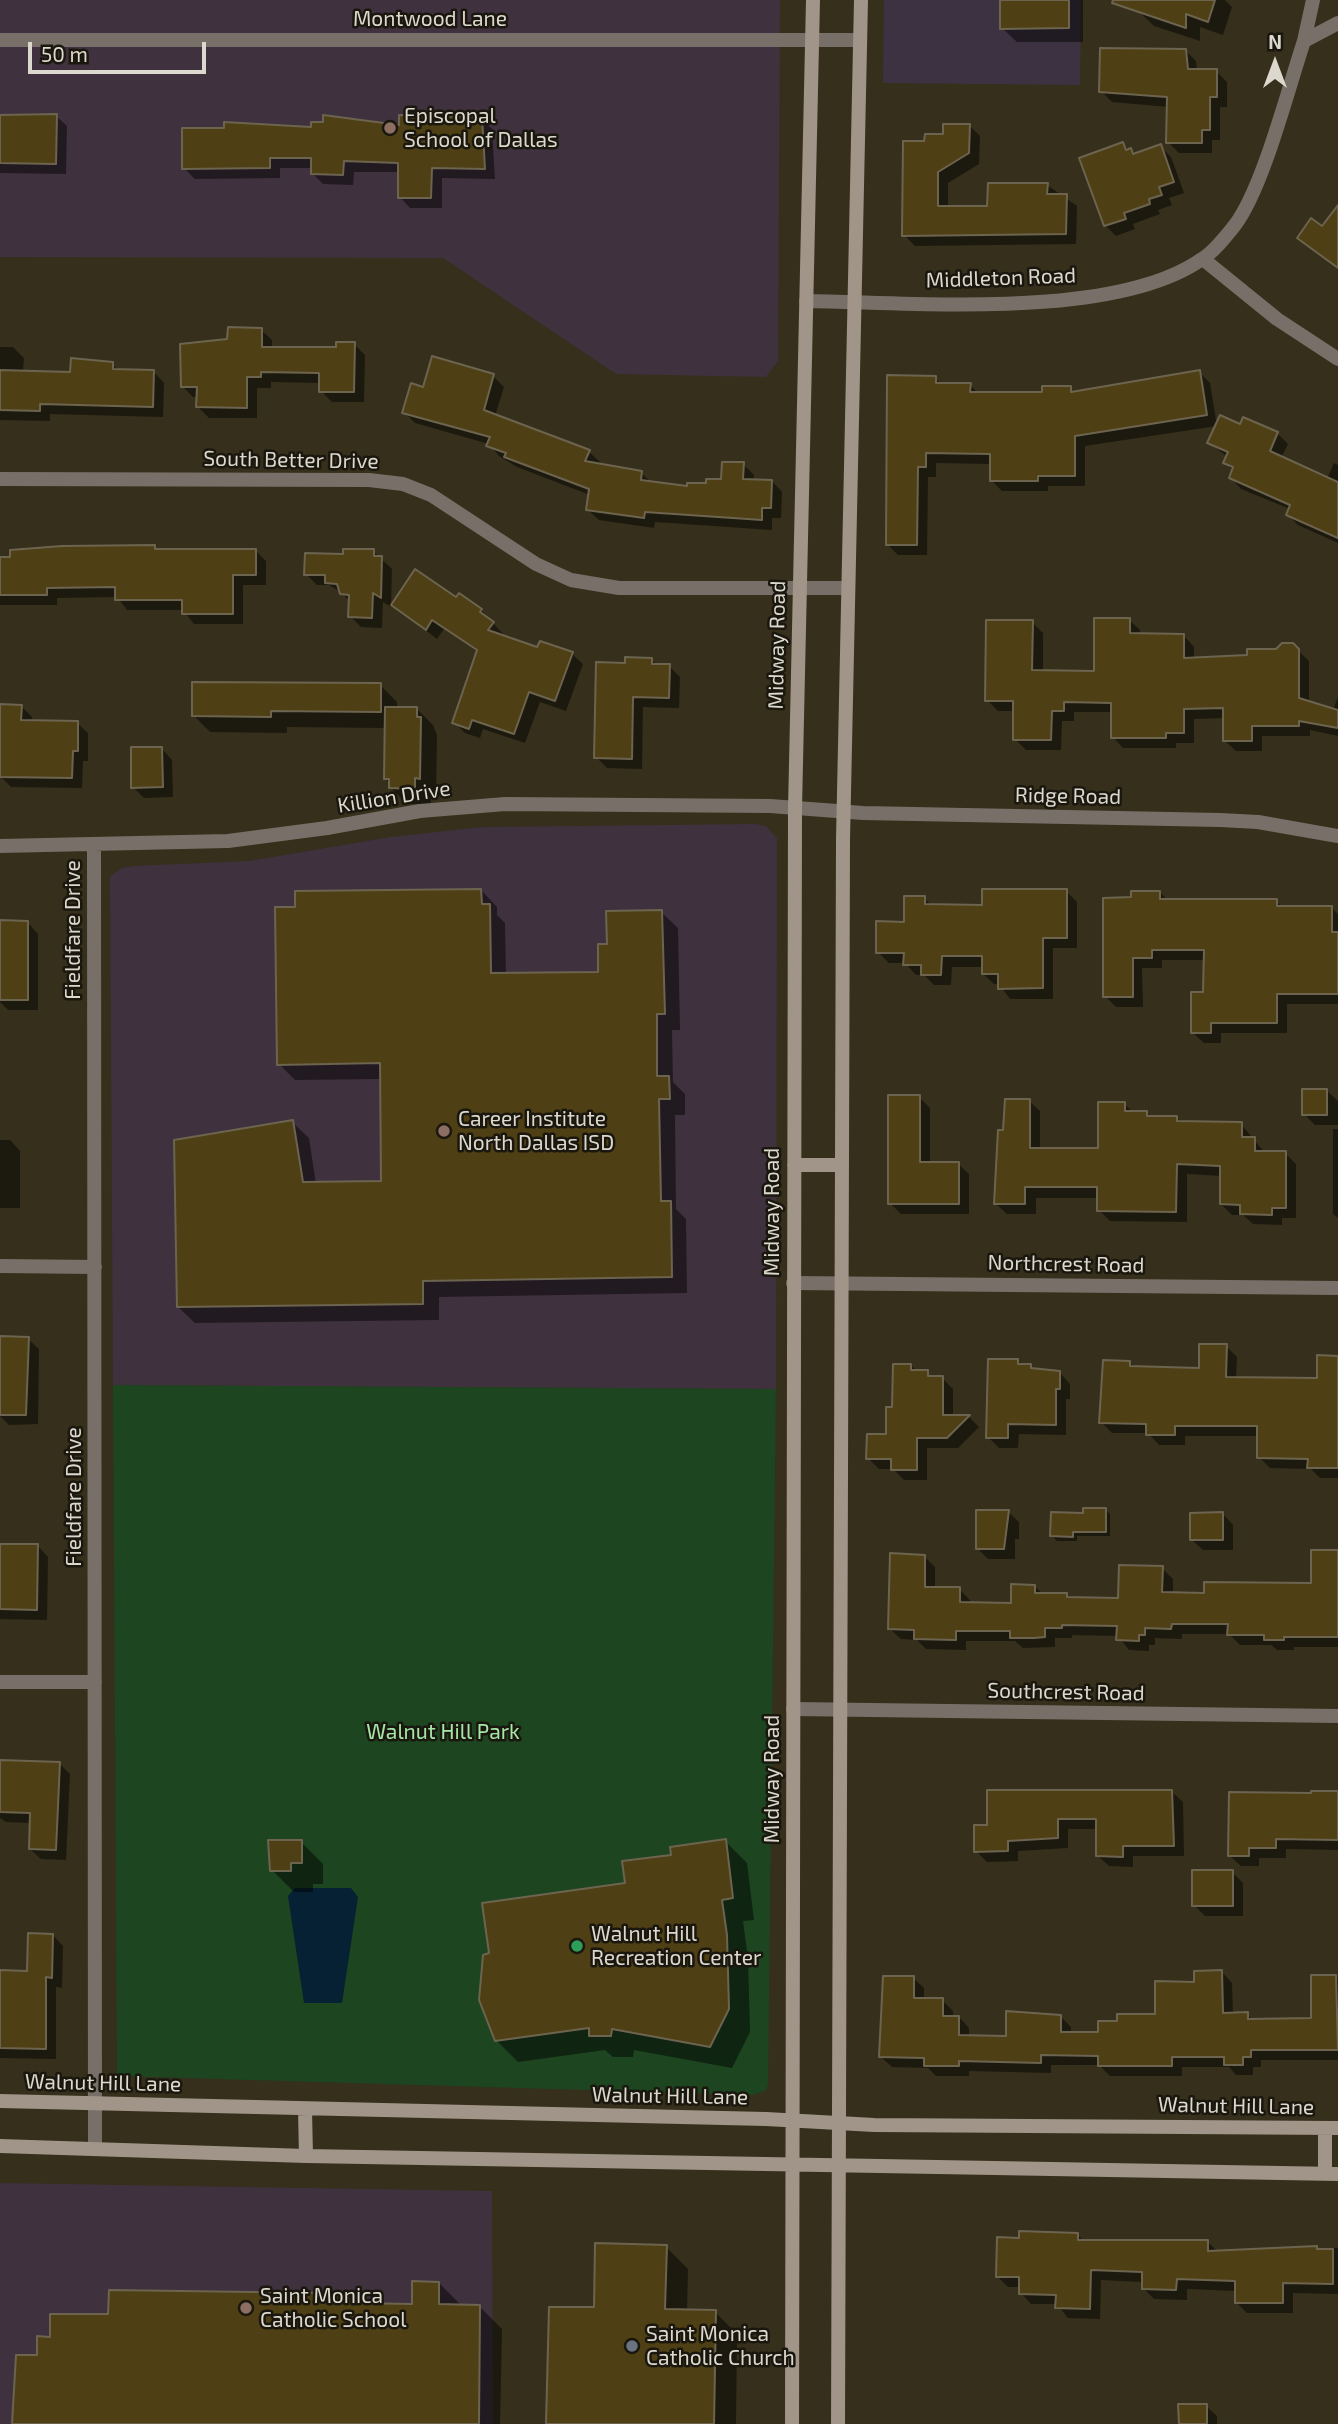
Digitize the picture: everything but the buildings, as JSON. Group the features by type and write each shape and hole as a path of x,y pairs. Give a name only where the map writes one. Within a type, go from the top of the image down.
{"main road":[{"name":"Midway Road","path":"792,2424 795,808 813,0"},
{"path":"838,2424 843,811 861,0"},
{"path":"794,1165 842,1165"},
{"name":"Walnut Hill Lane","path":"0,2101 794,2120 839,2124 1331,2128"},
{"path":"305,2109 306,2155"},
{"path":"0,2146 306,2155 1331,2174 1331,2128"}],"street":[{"name":"Middleton Road","path":"806,301 1024,303 1091,297 1151,283 1203,259 1236,223 1257,180 1304,41 1313,0"},
{"path":"1304,41 1338,23"},
{"name":"Montwood Lane","path":"0,40 860,40"},
{"path":"1203,259 1277,319 1338,359"},
{"name":"South Better Drive","path":"0,479 380,481 404,484 431,495 536,564 571,580 619,587 848,587"},
{"name":"Killion Drive","path":"0,846 228,841 327,828 421,811 505,804 795,808"},
{"name":"Ridge Road","path":"795,808 1220,820 1258,822 1338,836"},
{"name":"Fieldfare Drive","path":"94,845 95,2149"},
{"path":"0,1266 94,1267"},
{"name":"Northcrest Road","path":"793,1283 1338,1288"},
{"path":"0,1682 95,1682"},
{"name":"Southcrest Road","path":"793,1709 1338,1716"}],"shaded area":[{"name":"Episcopal School of Dallas","path":"0,0 780,0 778,361 766,377 616,374 443,258 0,257"},
{"path":"884,0 1081,0 1080,85 883,83"},
{"name":"Career Institute North Dallas ISD","path":"766,826 777,838 776,1389 113,1385 110,876 122,868 133,866 249,861 391,837 483,827"},
{"name":"Saint Monica Catholic School","path":"0,2183 492,2191 493,2424 0,2424"}],"green space":[{"name":"Walnut Hill Park","path":"113,1385 776,1389 768,2085 765,2091 753,2095 117,2076"}],"water":[{"path":"295,1888 351,1888 358,1897 342,2003 304,2003 288,1896"}],"place":[{"name":"Episcopal School of Dallas","path":"390,128"},
{"name":"Career Institute North Dallas ISD","path":"444,1131"},
{"name":"Walnut Hill Recreation Center","path":"577,1946"},
{"name":"Saint Monica Catholic School","path":"246,2308"},
{"name":"Saint Monica Catholic Church","path":"632,2346"}]}
